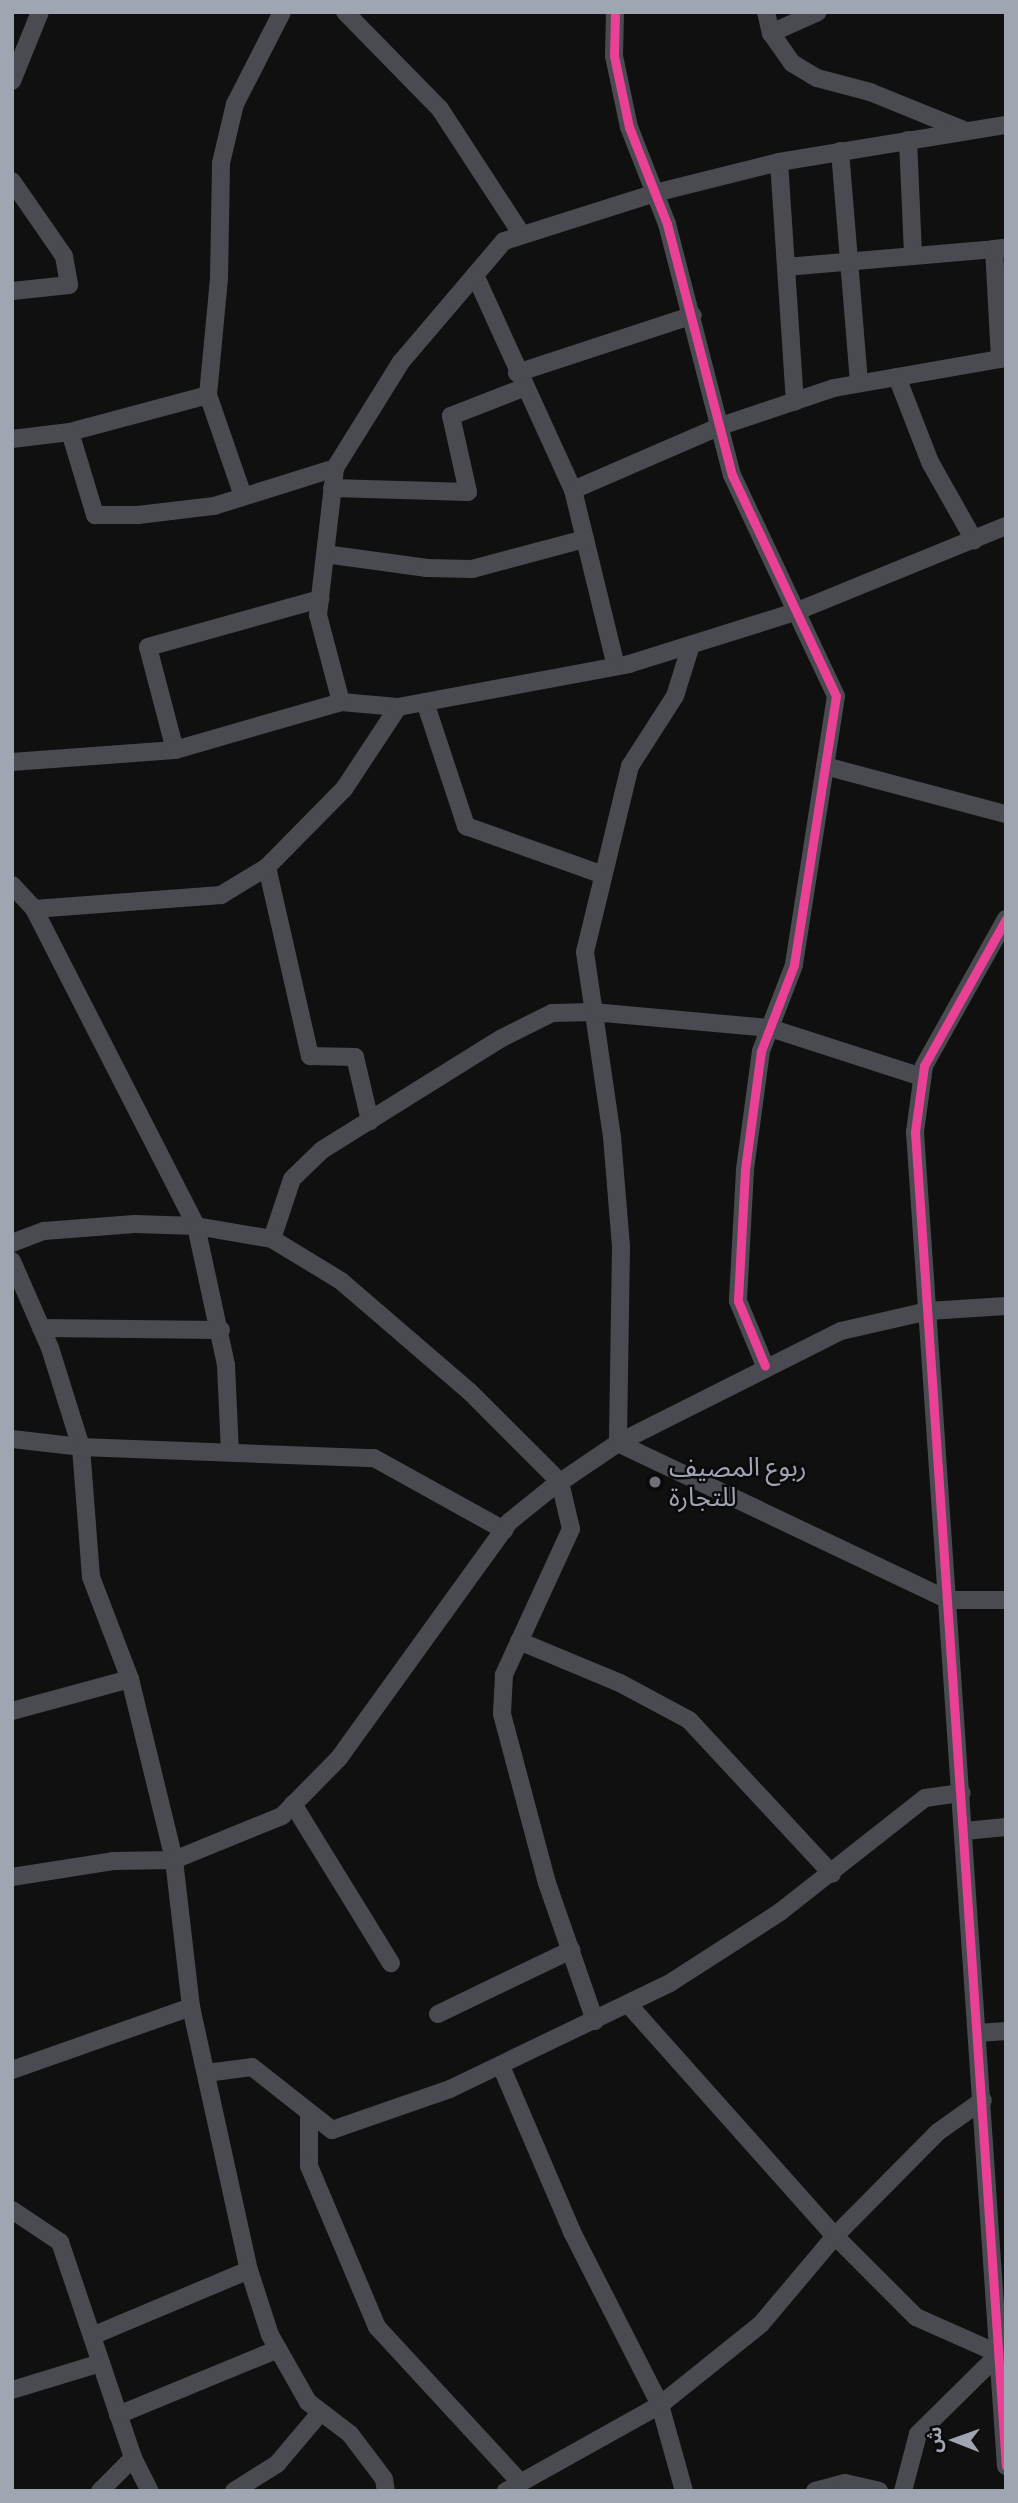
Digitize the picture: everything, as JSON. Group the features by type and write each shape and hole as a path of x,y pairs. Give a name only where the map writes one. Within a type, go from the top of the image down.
{"street":[{"path":"12,81 40,12"},
{"path":"243,496 208,395 219,279 221,163 234,104 282,12"},
{"path":"345,12 440,109 522,235"},
{"path":"615,12 614,56 629,127 655,193 693,315 732,475 836,696 794,965 761,1051 745,1170 738,1301 765,1366"},
{"path":"766,12 771,33 792,63 817,78 870,92 965,131"},
{"path":"771,33 818,12"},
{"path":"341,702 318,615 335,467 401,362 504,241 655,193 779,162 1006,125"},
{"path":"908,140 913,256"},
{"path":"840,151 859,383"},
{"path":"779,162 795,401"},
{"path":"12,181 65,256 69,285 12,291"},
{"path":"573,490 720,426 795,401 859,383 1003,359 1000,248 786,267"},
{"path":"475,275 520,380 573,490 617,666"},
{"path":"332,488 468,492 452,416 520,380 693,315"},
{"path":"897,377 930,462 974,540"},
{"path":"12,439 70,432 208,395"},
{"path":"70,432 94,514 138,515 214,506 335,467"},
{"path":"12,762 175,750 341,702 398,707 617,666 795,612 1006,526"},
{"path":"325,554 427,568 472,569 585,539"},
{"path":"175,750 148,647 320,599"},
{"path":"618,1443 621,1247 612,1136 585,952 601,874 630,766 675,696 691,645"},
{"path":"425,702 466,826 601,874"},
{"path":"34,909 221,895 267,867 344,789 398,707"},
{"path":"825,766 1006,814"},
{"path":"267,867 310,1056 355,1057 370,1121"},
{"path":"12,885 34,909 197,1226 221,1330 230,1452"},
{"path":"1006,919 922,1077 915,1132 983,2100 999,2241 999,2354 1006,2466"},
{"path":"272,1239 292,1179 322,1150 502,1038 552,1013 593,1012 770,1028 922,1077"},
{"path":"12,1243 44,1231 135,1224 197,1226 272,1239 341,1281 469,1391 560,1482 571,1529 504,1675 502,1714 547,1883 595,2021"},
{"path":"12,1261 41,1328 81,1447 90,1577 130,1679 174,1860 191,2007 249,2270 278,2349 308,2402 350,2434 383,2479 386,2491"},
{"path":"12,1877 113,1861 174,1860 234,1838 282,1816 339,1758 504,1530 560,1482 618,1443 765,1366 841,1331 928,1311 1006,1306"},
{"path":"41,1328 221,1330"},
{"path":"12,1439 81,1447 374,1458 504,1530"},
{"path":"618,1443 948,1600 1006,1600"},
{"path":"519,1641 620,1683 689,1720 832,1874"},
{"path":"12,1711 130,1679"},
{"path":"206,2073 252,2067 332,2130 501,2066 681,1976 832,1874 925,1798 962,1793"},
{"path":"293,1804 391,1963"},
{"path":"965,1831 1006,1827"},
{"path":"438,2014 571,1951"},
{"path":"628,2004 835,2236 916,2317 999,2354"},
{"path":"12,2070 191,2007"},
{"path":"978,2033 1006,2031"},
{"path":"501,2066 583,2255 660,2405 684,2491"},
{"path":"309,2113 309,2166 377,2327 513,2487 660,2405 761,2324 835,2236 937,2132 983,2100"},
{"path":"12,2210 60,2242 133,2458 150,2491"},
{"path":"92,2336 249,2270"},
{"path":"118,2415 278,2349"},
{"path":"903,2491 918,2434 999,2354"},
{"path":"12,2390 100,2363"},
{"path":"234,2491 277,2464 321,2412"},
{"path":"82,2491 101,2490 133,2458"},
{"path":"815,2491 845,2483 879,2491"}],"cycle path":[{"path":"615,12 614,56 629,127 667,224 732,475 836,696 794,965 761,1051 745,1170 738,1301 765,1366"},
{"path":"1006,919 924,1066 915,1132 1006,2466"}],"place":[{"name":"ربوع المصيف للتجارة","path":"655,1482"}]}
